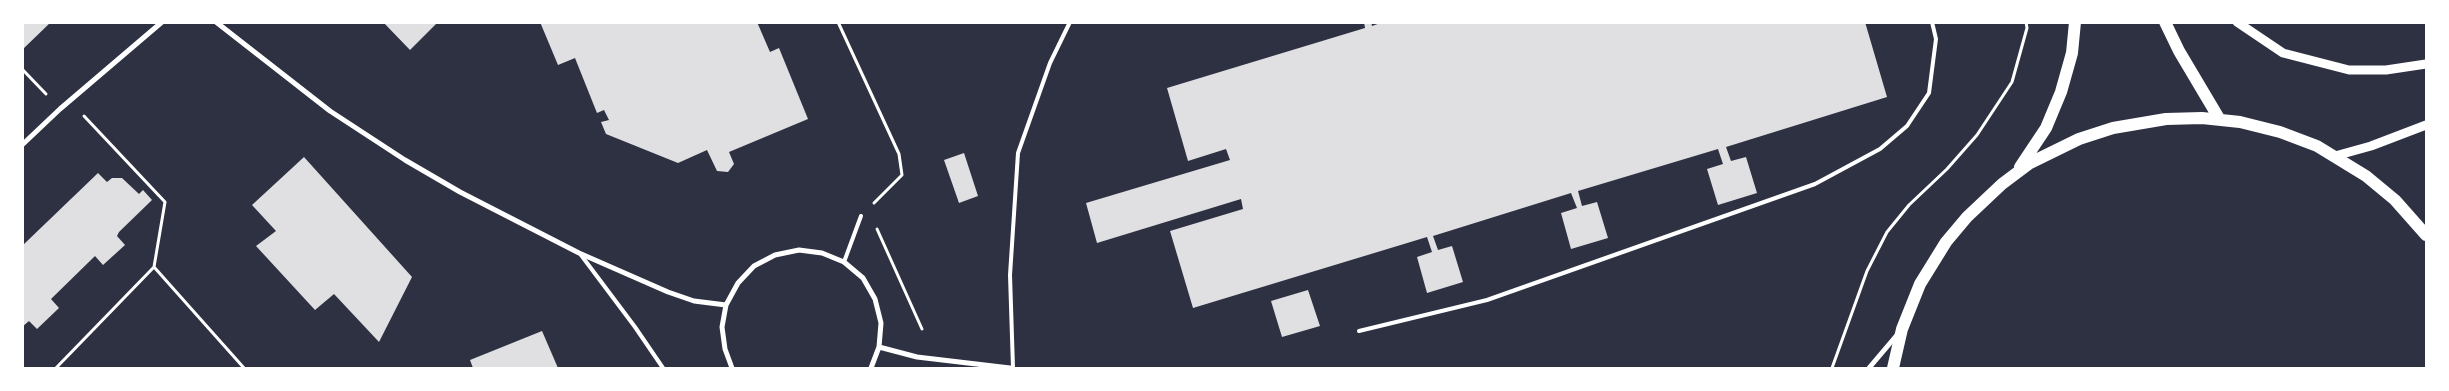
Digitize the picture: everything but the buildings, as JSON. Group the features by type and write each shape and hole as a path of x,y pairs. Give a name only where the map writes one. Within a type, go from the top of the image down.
{"main road":[{"path":"2015,174 2046,128 2061,92 2072,53 2075,22"},
{"path":"2165,22 2179,51 2220,120"},
{"path":"1893,368 1902,329 1920,284 1946,242 1978,205 2015,174 2062,146 2113,128 2166,119 2220,120 2240,122 2280,132 2335,156 2381,187 2426,234"}],"street":[{"path":"22,145 70,100 162,22"},
{"path":"216,22 330,111 404,160 460,192 579,253 668,292 694,301 726,305"},
{"path":"2236,22 2284,53 2349,70 2386,70 2426,64"},
{"path":"2335,156 2371,146 2426,125"},
{"path":"732,368 724,349 722,326 726,305 738,283 754,266 775,255 799,250 822,253 844,262 863,278 875,299 881,323 879,347 871,368"},
{"path":"1869,368 1902,329"},
{"path":"879,347 917,356 1012,368"}],"lane":[{"path":"1012,368 1010,275 1018,153 1050,63 1070,22"},
{"path":"1359,331 1487,300 1815,184 1880,149 1907,126 1929,93 1936,39 1932,22"},
{"path":"844,262 861,216"},
{"path":"579,253 635,327 663,368"}],"path":[{"path":"838,22 900,154 902,175 861,216"},
{"path":"1832,368 1867,271 1887,232 1909,204 1947,169 1976,135 2012,82 2028,28 2026,22"},
{"path":"22,69 60,109"},
{"path":"56,368 154,267 165,202 70,100"},
{"path":"868,208 922,329"},
{"path":"154,267 244,368"}]}
